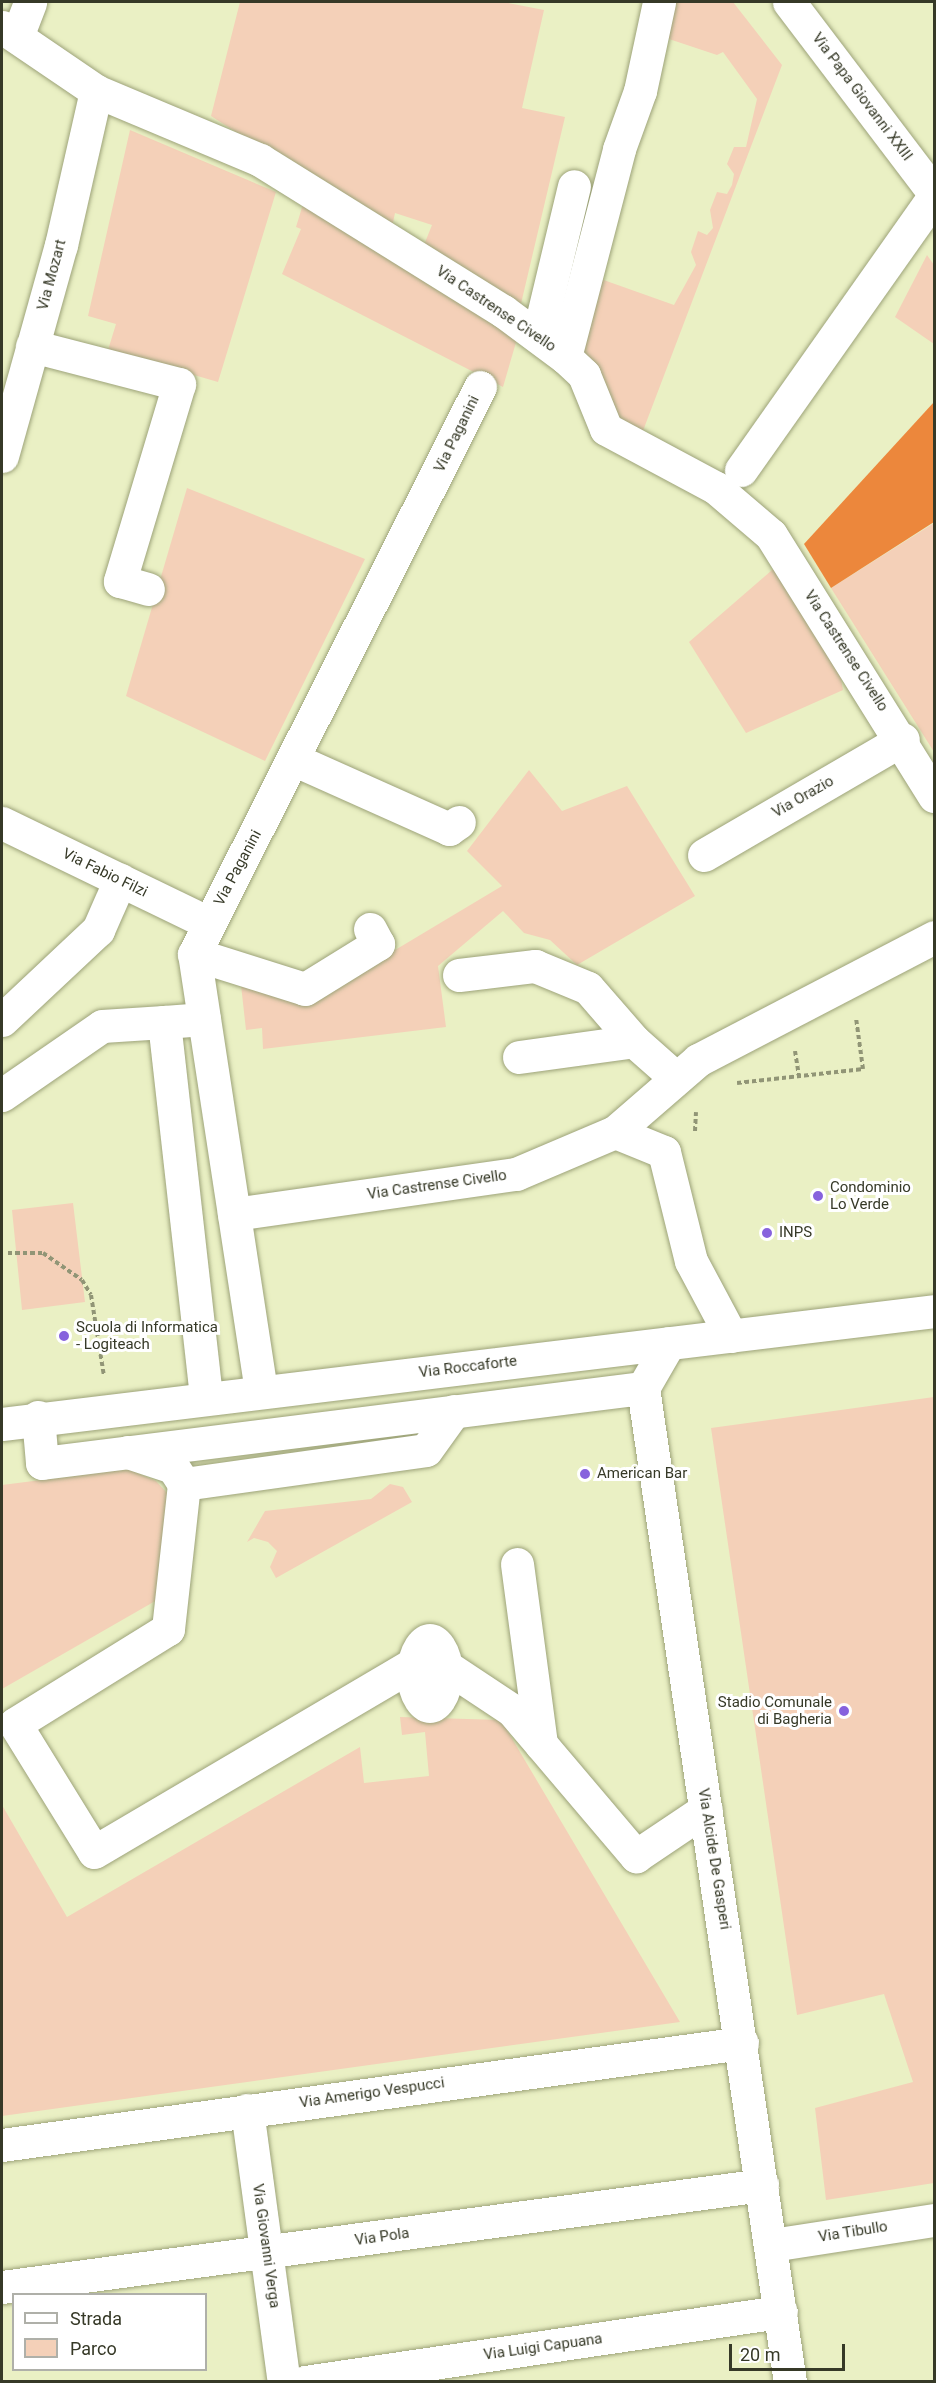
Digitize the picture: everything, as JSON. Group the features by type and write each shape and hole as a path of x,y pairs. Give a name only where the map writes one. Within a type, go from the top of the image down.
{"street":[{"path":"10,30 30,2"},
{"path":"566,357 619,149 640,91 659,2"},
{"name":"Via Papa Giovanni XXIII","path":"789,2 934,194"},
{"name":"Via Castrense Civello","path":"10,30 96,91 260,160 538,336 566,357 584,375 606,429 716,488 771,535 903,739 934,796"},
{"name":"Via Mozart","path":"2,456 33,346 96,91"},
{"path":"538,336 574,186"},
{"path":"741,470 934,194"},
{"path":"33,346 179,384 120,581 148,589"},
{"name":"Via Paganini","path":"194,954 295,760 480,387"},
{"name":"Via Orazio","path":"704,855 903,739"},
{"path":"295,760 450,829 459,822"},
{"name":"Via Fabio Filzi","path":"2,823 209,923"},
{"path":"2,1020 98,930 120,880"},
{"path":"235,1394 234,1214 194,954 305,989 378,944 370,928"},
{"name":"Via Castrense Civello","path":"234,1214 516,1174 615,1132 685,1088 698,1060 934,937"},
{"path":"459,975 536,966 588,988 634,1041 685,1088"},
{"path":"2,1095 102,1026 204,1019"},
{"path":"164,1022 235,1394 240,1437"},
{"path":"519,1057 634,1041"},
{"path":"615,1132 664,1152 691,1261 731,1336"},
{"name":"Via Roccaforte","path":"2,1424 934,1311"},
{"path":"38,1418 42,1462 128,1452 643,1388 669,1344"},
{"name":"Via Alcide De Gasperi","path":"643,1388 772,2245 790,2382"},
{"path":"183,1484 426,1450 454,1411"},
{"path":"128,1452 173,1467 183,1484 168,1629 15,1724 93,1852 428,1663 512,1710 636,1856 706,1809"},
{"path":"517,1563 541,1744"},
{"name":"Via Amerigo Vespucci","path":"2,2145 742,2043"},
{"name":"Via Giovanni Verga","path":"247,2110 284,2382"},
{"name":"Via Pola","path":"2,2287 762,2185"},
{"name":"Via Tibullo","path":"772,2245 934,2220"},
{"name":"Via Luigi Capuana","path":"305,2382 781,2312"}],"path":[{"path":"725,1085 863,1069 861,1052"},
{"path":"796,1061 799,1077"},
{"path":"685,1088 694,1131"},
{"path":"8,1253 43,1253 82,1280 92,1295 102,1363"}],"green space":[{"path":"240,2 503,2 544,10 522,108 565,117 520,308 422,250 432,225 395,213 391,232 211,116"},
{"path":"668,2 733,2 782,65 641,436 608,411 579,347 598,278 674,305 696,265 691,252 698,231 707,235 713,228 710,210 717,192 727,194 732,185 734,174 727,164 734,147 746,147 757,99 723,52 717,55 660,36"},
{"path":"130,130 276,192 218,382 108,350 116,324 88,316"},
{"path":"304,201 517,339 503,387 282,274 301,229 296,227"},
{"path":"927,255 934,265 934,344 895,317"},
{"path":"187,488 365,559 265,761 126,696"},
{"path":"934,523 934,752 831,588"},
{"path":"779,564 840,674 843,690 746,733 689,642"},
{"path":"529,770 562,811 627,786 695,896 577,965 550,940 524,933 503,911 438,966 446,1027 263,1049 262,1028 246,1030 241,985 305,1004 502,886 467,851"},
{"path":"73,1203 85,1302 22,1310 12,1210"},
{"name":"Stadio Comunale di Bagheria","path":"934,1397 934,2183 826,2200 815,2108 913,2082 884,1994 797,2015 711,1428"},
{"path":"128,1469 156,1481 167,1493 157,1600 2,1689 2,1485"},
{"path":"390,1484 403,1487 412,1502 276,1578 270,1567 277,1551 268,1542 254,1538 247,1542 265,1511 371,1499"},
{"path":"400,1717 501,1720 680,2022 2,2116 2,1805 67,1917 360,1747 364,1783 429,1776 425,1732 402,1735"}],"shaded area":[{"path":"934,402 934,522 831,588 804,544"}],"place":[{"name":"Condominio Lo Verde","path":"818,1196"},
{"name":"INPS","path":"767,1233"},
{"name":"Scuola di Informatica - Logiteach","path":"64,1336"},
{"name":"American Bar","path":"585,1474"},
{"name":"Stadio Comunale di Bagheria","path":"844,1711"}]}
